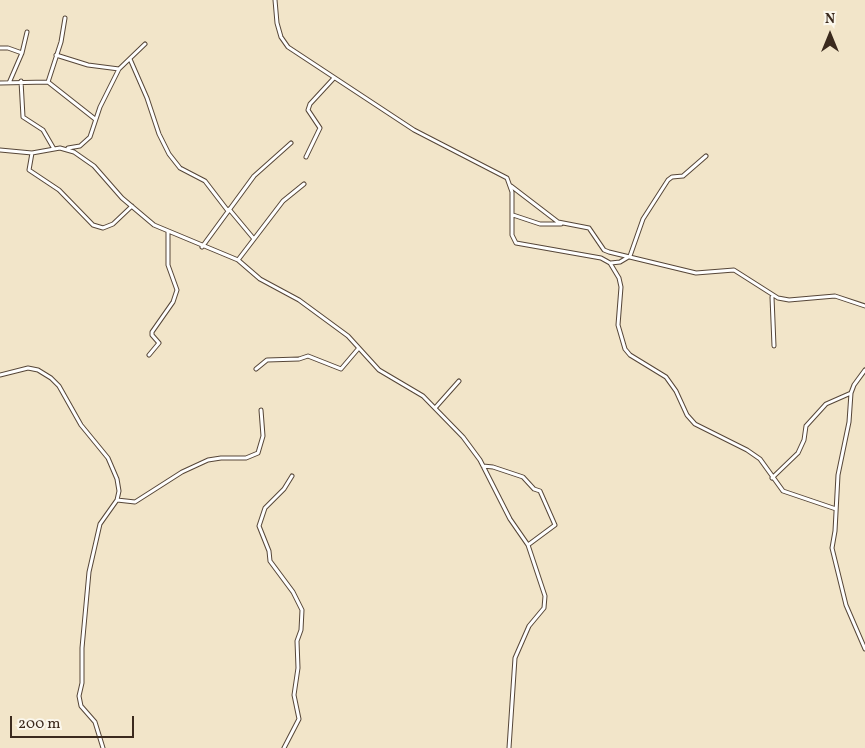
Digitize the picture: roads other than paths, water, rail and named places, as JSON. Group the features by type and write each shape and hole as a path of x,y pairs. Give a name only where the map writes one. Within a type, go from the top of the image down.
{"street":[{"path":"275,0 277,23 284,43 427,138 504,175 511,186 551,218 564,224"},
{"path":"48,82 64,32 65,18"},
{"path":"9,83 22,53 27,32"},
{"path":"0,150 32,153 67,148 85,142 92,132 95,119 118,69 145,44"},
{"path":"0,48 8,48 22,53"},
{"path":"56,56 88,65 118,69"},
{"path":"130,59 147,98 158,134 169,154 180,168 206,181 254,239"},
{"path":"306,157 320,128 308,110 310,104 334,78"},
{"path":"21,82 23,117 43,130 54,149"},
{"path":"0,83 48,82 95,119"},
{"path":"202,247 254,176 291,144"},
{"path":"67,148 94,166 146,219 168,232 238,260 260,279 299,300 348,336 379,370 417,392 463,437 483,466 510,519 528,546 545,596 544,608 529,626 515,658 509,748"},
{"path":"32,153 28,166 31,172 59,190 93,225 104,228 113,224 132,206"},
{"path":"610,263 620,262 630,256 642,220 668,180 672,177 683,176 706,156"},
{"path":"238,260 283,201 304,184"},
{"path":"511,186 512,235 516,243 601,258 610,263 619,278 621,287 618,325 625,349 630,355 666,377 676,391 686,415 694,424 747,450 767,467 772,478 783,491 831,505 836,509"},
{"path":"513,215 540,224 587,226 607,252 696,273 734,270 751,279 772,297 789,300 835,296 865,306"},
{"path":"149,355 159,342 152,336 152,332 173,302 177,290 168,265 168,232"},
{"path":"772,297 774,346"},
{"path":"256,369 267,360 299,359 308,356 341,369 358,349"},
{"path":"0,375 28,368 38,370 59,386 81,425 112,464 119,486 117,500 100,524 89,572 79,696 81,706 95,722 103,748"},
{"path":"865,370 854,385 851,393 849,422 838,475 832,556 846,605 865,648"},
{"path":"435,408 459,381"},
{"path":"772,478 798,453 804,440 806,426 826,404 851,393"},
{"path":"117,500 130,503 140,500 177,475 208,460 246,458 258,453 263,436 261,410"},
{"path":"483,466 493,467 523,477 534,489 540,490 555,526 528,546"},
{"path":"284,748 299,720 294,695 298,668 297,641 301,630 302,610 293,592 270,561 269,552 259,524 265,508 284,489 292,476"},
{"path":"831,505 836,500"}]}
